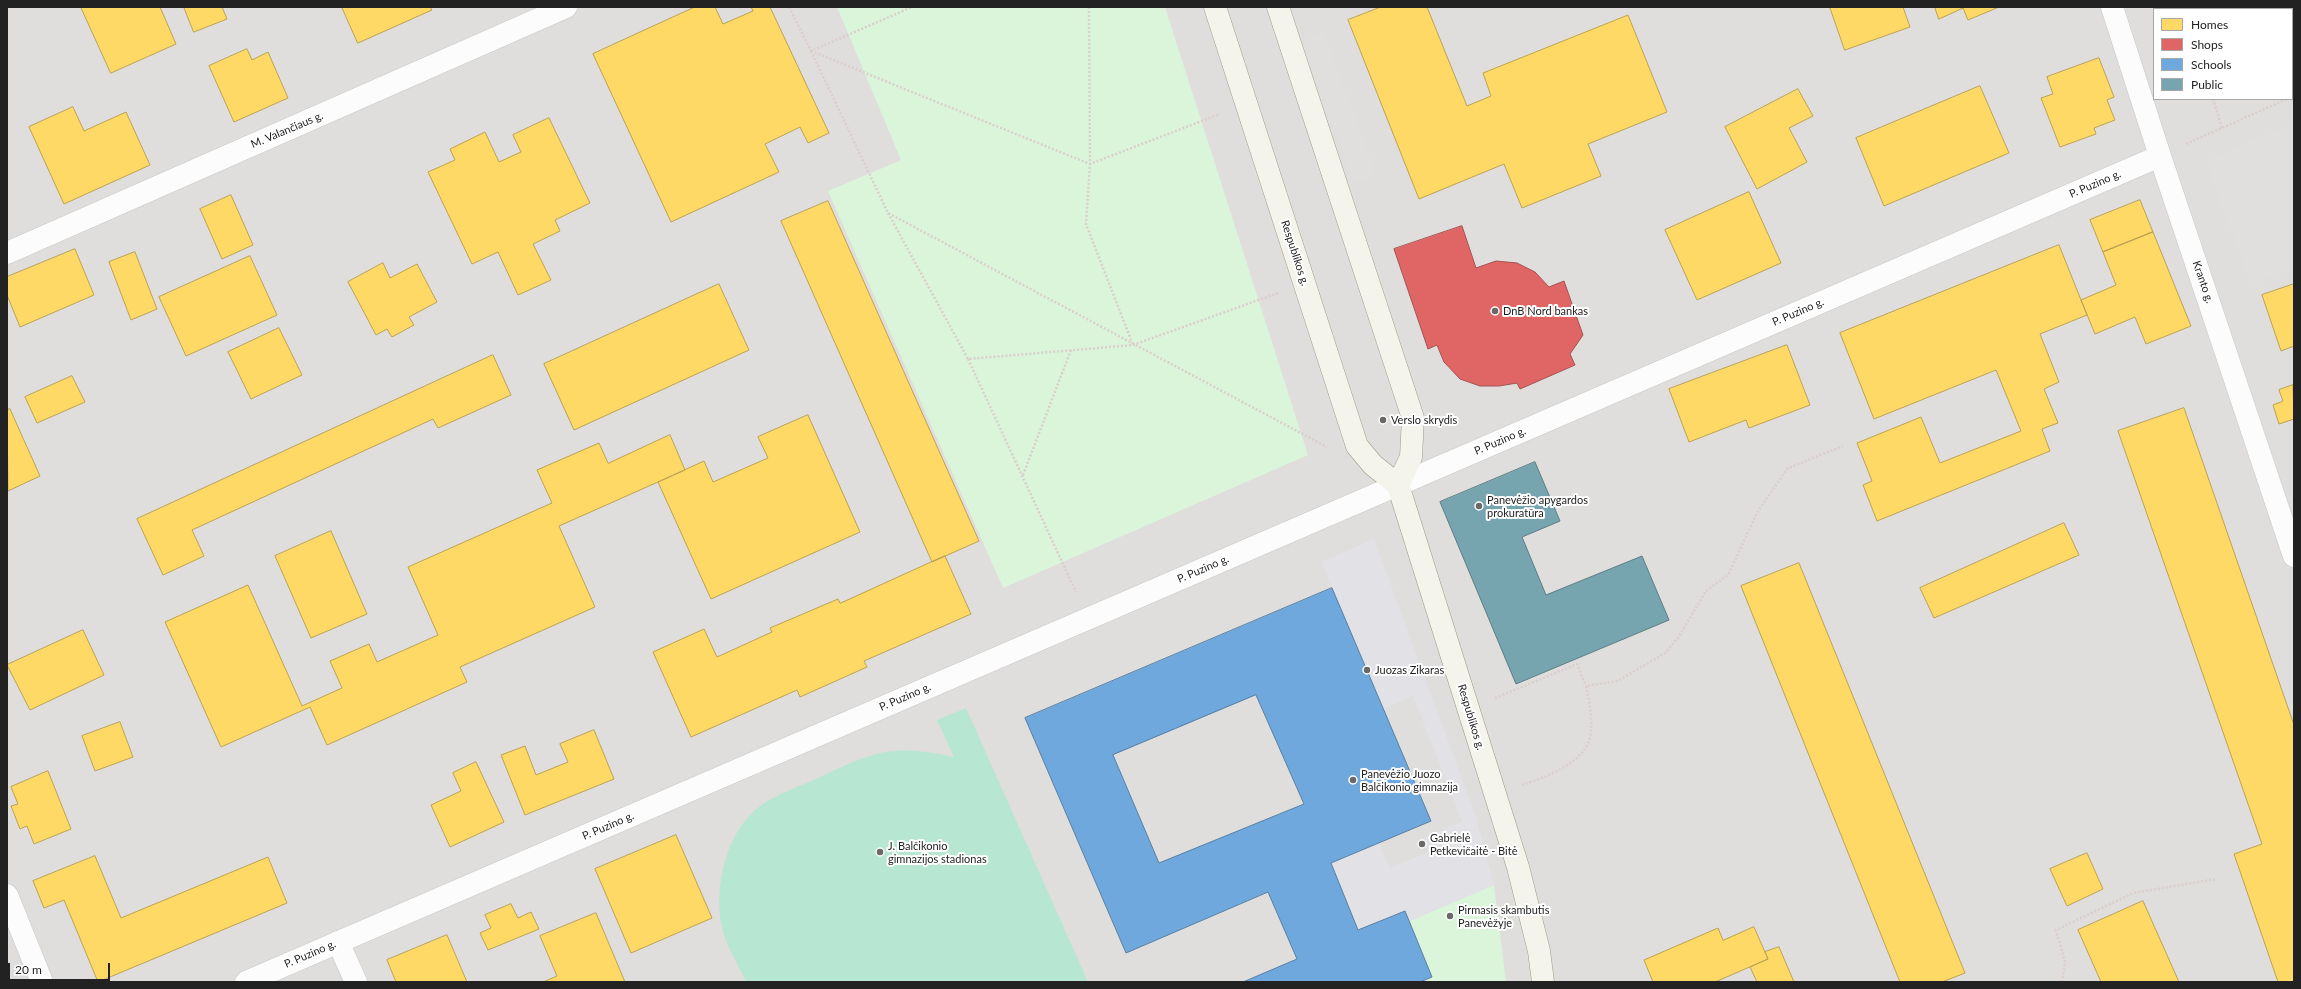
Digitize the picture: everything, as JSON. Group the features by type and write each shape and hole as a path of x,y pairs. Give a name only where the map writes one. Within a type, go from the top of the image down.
{"main road":[{"name":"Respublikos g.","path":"1215,7 1357,446 1373,465 1398,485 1518,867 1539,951 1543,982"},
{"path":"1278,7 1413,418 1411,457 1398,485"}],"street":[{"name":"M. Valančiaus g.","path":"7,253 566,7"},
{"name":"Kranto g.","path":"2112,7 2160,156 2294,556"},
{"name":"P. Puzino g.","path":"246,982 2160,156"},
{"path":"7,894 42,982"},
{"path":"338,942 356,982"}],"path":[{"path":"789,7 888,212 968,359 1088,618"},
{"path":"811,51 912,7"},
{"path":"1089,7 1090,164 1086,224 1133,345"},
{"path":"811,51 1090,164 1247,104"},
{"path":"2213,100 2222,128"},
{"path":"2160,156 2285,100"},
{"path":"888,212 1133,345 1328,448"},
{"path":"968,359 1133,345 1304,284"},
{"path":"1022,475 1071,350"},
{"path":"1586,686 1618,681 1665,653 1678,638 1706,591 1728,575 1758,511 1788,468 1843,446"},
{"path":"1468,710 1577,664 1586,686 1591,732 1583,750 1567,767 1495,794"},
{"path":"2062,982 2066,962 2056,930 2133,893 2216,879"}],"shaded area":[{"path":"7,7 2294,7 2294,982 7,982"},
{"path":"1324,33 1376,174 1353,182 1301,42"},
{"path":"2294,123 2294,266 2252,285 2206,162"},
{"path":"1374,539 1476,817 1494,885 1410,921 1405,911 1358,930 1331,863 1379,843 1390,868 1428,852 1423,838 1462,822 1413,696 1383,709 1321,562"}],"green space":[{"path":"837,7 1165,7 1308,455 1003,588 828,191 901,160"},
{"name":"J. Balčikonio gimnazijos stadionas","path":"966,708 1088,982 746,982 729,948 724,934 720,911 720,894 726,859 732,843 740,828 751,814 776,796 854,762 883,752 914,751 954,757 937,720"},
{"path":"1494,885 1506,982 1420,982 1432,977 1410,921"}],"building: Homes":[{"path":"81,7 160,7 176,44 111,73"},
{"path":"184,7 222,7 227,19 194,32"},
{"path":"342,7 430,7 432,10 358,43"},
{"path":"695,7 715,7 723,24 753,11 751,7 770,7 829,133 808,143 800,127 765,144 779,172 671,222 593,54"},
{"path":"1381,7 1427,7 1467,106 1491,96 1483,73 1628,15 1667,112 1588,144 1601,176 1522,208 1504,164 1419,199 1348,20"},
{"path":"1830,7 1903,7 1910,27 1845,50"},
{"path":"1935,7 1999,7 1968,20 1963,8 1939,19"},
{"path":"247,49 252,60 268,52 288,98 234,122 209,66"},
{"path":"2099,58 2114,97 2107,100 2115,120 2094,128 2096,134 2060,147 2041,98 2053,94 2047,77"},
{"path":"1980,86 2009,153 1884,206 1856,138"},
{"path":"1798,89 1813,116 1789,128 1807,162 1757,189 1725,127"},
{"path":"73,107 84,131 126,112 150,165 64,204 29,127"},
{"path":"549,118 590,203 555,220 560,231 533,244 551,280 518,295 498,252 472,264 428,172 455,160 450,149 485,132 499,162 521,152 513,135"},
{"path":"1749,192 1781,263 1697,300 1665,230"},
{"path":"231,195 253,245 222,259 200,209"},
{"path":"2140,200 2153,232 2103,252 2090,220"},
{"path":"828,201 979,541 932,562 781,221"},
{"path":"2153,232 2191,326 2146,344 2135,317 2095,334 2081,300 2116,285 2103,252"},
{"path":"2059,245 2087,315 2040,334 2059,382 2044,389 2058,423 2042,429 2050,451 1877,521 1863,485 1872,481 1857,443 1921,417 1940,463 2021,431 1996,370 1874,419 1840,333"},
{"path":"75,249 94,295 20,327 7,295 7,277"},
{"path":"135,252 157,309 131,320 109,262"},
{"path":"250,256 277,315 186,356 159,297"},
{"path":"383,263 390,278 417,264 437,302 409,317 414,325 392,337 387,329 376,335 348,282"},
{"path":"719,284 749,350 574,430 544,364"},
{"path":"2294,284 2294,346 2281,351 2262,295"},
{"path":"279,328 302,375 251,399 228,352"},
{"path":"1787,345 1810,405 1749,428 1746,420 1689,442 1669,389"},
{"path":"493,355 511,395 438,428 433,419 192,530 204,556 163,575 137,519"},
{"path":"72,376 85,402 37,423 25,397"},
{"path":"2293,385 2294,419 2279,424 2273,405 2283,401 2279,390"},
{"path":"2184,408 2294,725 2294,982 2278,982 2234,854 2262,844 2118,431"},
{"path":"10,409 40,476 8,491 7,410"},
{"path":"808,415 860,532 711,599 658,482 704,461 713,482 768,458 758,437"},
{"path":"670,435 685,470 559,526 595,607 460,667 467,682 327,745 310,707 221,747 165,622 248,585 302,706 342,688 330,661 369,644 377,662 438,635 408,567 552,503 537,470 599,443 608,463"},
{"path":"2064,523 2079,555 1934,618 1920,588"},
{"path":"331,531 367,614 311,638 275,556"},
{"path":"945,556 971,614 864,661 867,667 800,697 797,690 691,737 653,652 704,629 717,657 772,632 770,628 838,599 840,603"},
{"path":"1799,563 1965,973 1942,982 1900,982 1741,586"},
{"path":"83,630 104,675 30,710 7,665"},
{"path":"120,722 133,757 95,771 82,736"},
{"path":"594,730 614,779 525,815 501,755 525,746 536,775 568,762 560,744"},
{"path":"476,762 504,822 450,847 431,805 461,791 453,773"},
{"path":"48,771 71,829 34,844 27,826 20,829 11,806 18,804 11,787"},
{"path":"676,835 712,918 631,953 595,869"},
{"path":"2087,853 2103,889 2067,906 2050,869"},
{"path":"95,856 121,918 268,857 287,903 98,982 64,900 44,908 33,881"},
{"path":"2143,901 2179,982 2101,982 2078,930"},
{"path":"511,904 518,918 531,912 539,929 488,950 480,933 491,928 485,915"},
{"path":"596,913 625,982 543,982 557,976 540,936"},
{"path":"1754,927 1768,959 1715,982 1653,982 1644,960 1718,928 1723,940"},
{"path":"447,935 467,982 396,982 387,960"},
{"path":"1779,947 1794,982 1757,982 1750,967 1768,959 1765,952"}],"building: Shops":[{"name":"DnB Nord bankas","path":"1462,226 1476,268 1496,261 1517,263 1535,272 1549,287 1564,281 1583,335 1570,354 1575,365 1520,389 1517,383 1499,386 1480,386 1460,379 1444,362 1437,345 1428,349 1394,249"}],"building: Schools":[{"name":"Panevėžio Juozo Balčikonio gimnazija","path":"1332,588 1431,821 1331,863 1358,930 1405,911 1432,977 1420,982 1243,982 1297,959 1268,892 1126,953 1025,718","holes":["1256,695 1304,804 1159,863 1113,755"]}],"building: Public":[{"path":"1535,462 1560,521 1522,537 1546,595 1642,556 1669,620 1516,684 1440,502"}],"place":[{"name":"DnB Nord bankas","path":"1495,311"},
{"name":"Verslo skrydis","path":"1383,420"},
{"name":"Panevėžio apygardos prokuratūra","path":"1479,506"},
{"name":"Juozas Zikaras","path":"1367,670"},
{"name":"Panevėžio Juozo Balčikonio gimnazija","path":"1353,780"},
{"name":"Gabrielė Petkevičaitė - Bitė","path":"1422,844"},
{"name":"J. Balčikonio gimnazijos stadionas","path":"880,852"},
{"name":"Pirmasis skambutis Panevėžyje","path":"1450,916"}]}
